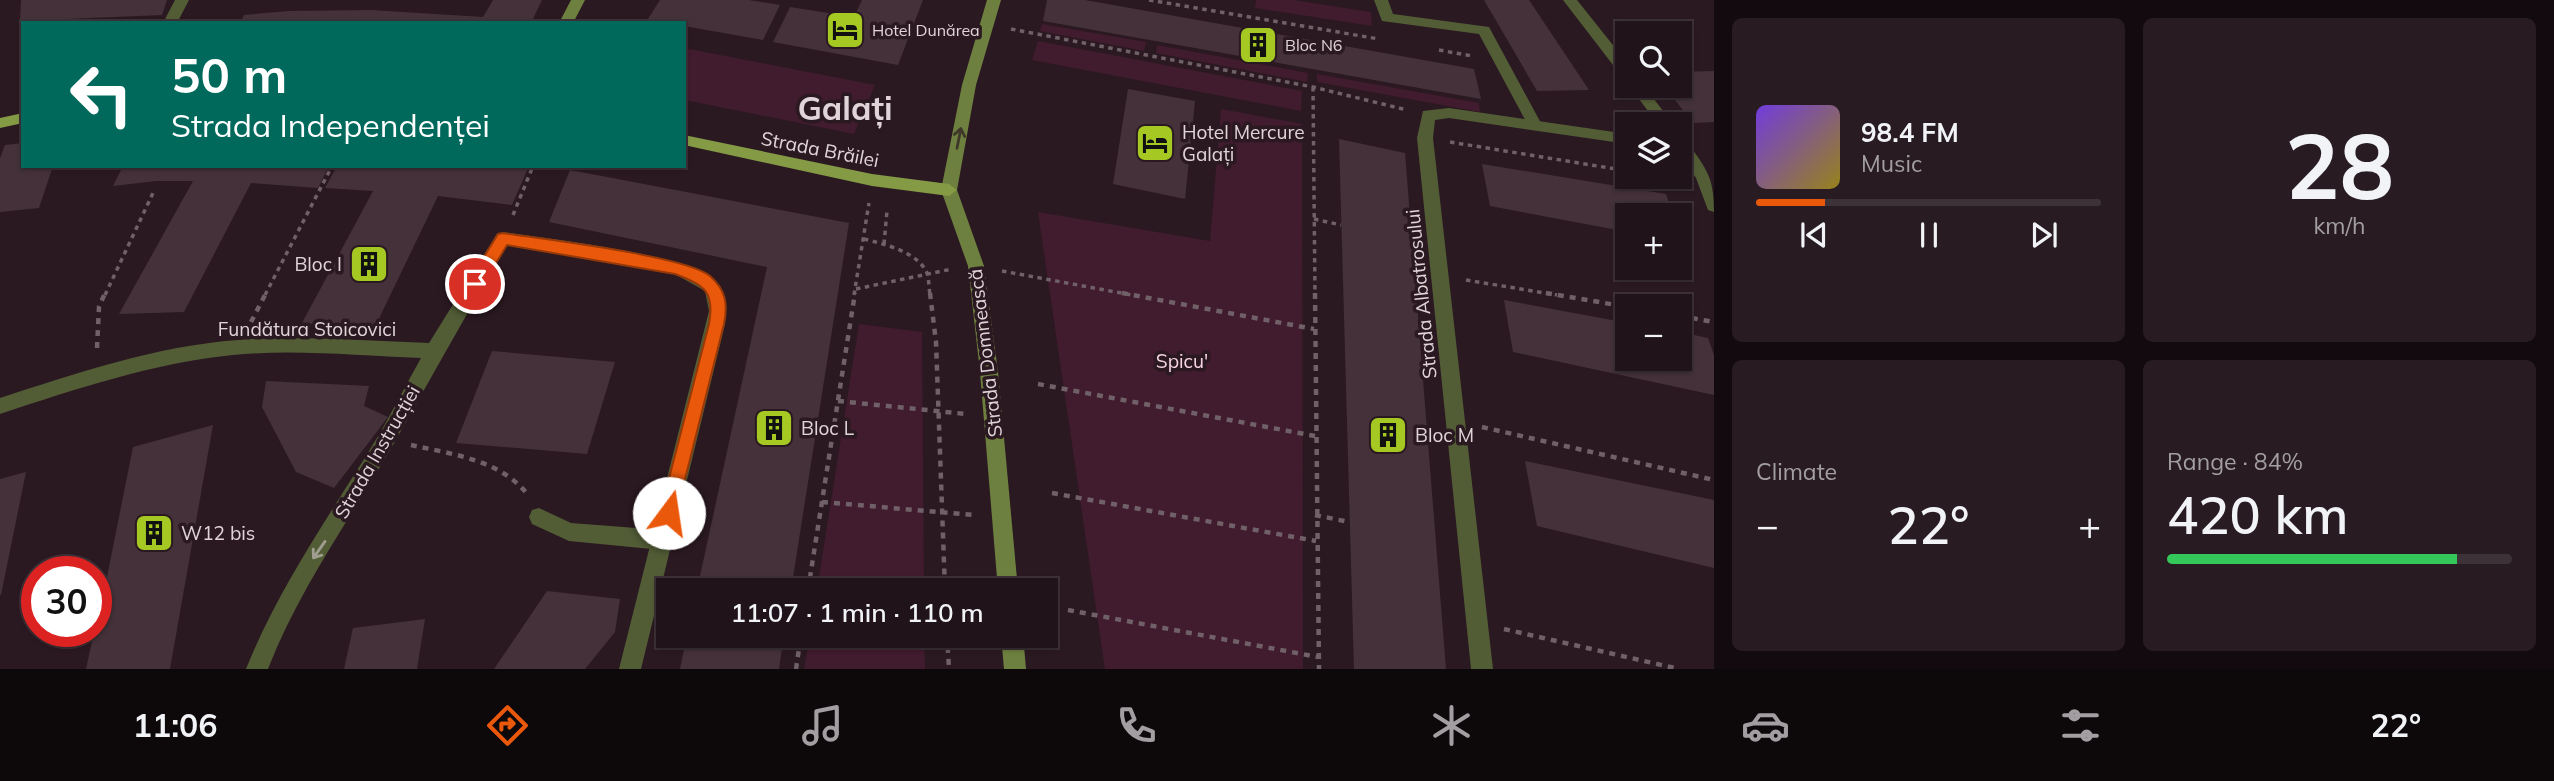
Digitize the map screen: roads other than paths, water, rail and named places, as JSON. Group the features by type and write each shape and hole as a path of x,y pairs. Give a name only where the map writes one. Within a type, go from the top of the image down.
{"main road":[{"path":"567,21 578,0"},
{"path":"949,190 970,85 994,0"},
{"path":"0,123 21,118"},
{"name":"Strada Brăilei","path":"686,141 872,180 949,190"},
{"name":"Strada Domnească","path":"949,190 976,266 1008,578"},
{"path":"1013,648 1015,669"}],"street":[{"path":"171,21 182,0"},
{"path":"1381,0 1387,18 1484,30 1535,125 1615,137"},
{"path":"1570,0 1615,58"},
{"path":"1645,98 1657,112"},
{"name":"Strada Albatrosului","path":"1482,669 1424,138 1428,115 1449,113 1535,125"},
{"path":"1692,162 1703,177 1713,200"},
{"name":"Strada Instrucției","path":"257,669 273,628 308,565 386,439 434,351 503,239 677,268 702,278 715,291 720,307 662,540"},
{"name":"Fundătura Stoicovici","path":"0,406 98,374 212,349 434,351"},
{"path":"539,517 569,532 662,540 630,669"}],"place":[{"name":"Hotel Dunărea","path":"845,30"},
{"name":"Bloc N6","path":"1258,45"},
{"name":"Hotel Mercure Galați","path":"1155,143"},
{"name":"Bloc I","path":"369,264"},
{"name":"Bloc L","path":"774,428"},
{"name":"Bloc M","path":"1388,435"},
{"name":"W12 bis","path":"154,533"}],"district":[{"name":"Galați","path":"845,108"}],"park label":[{"name":"Spicu'","path":"1182,361"}]}
